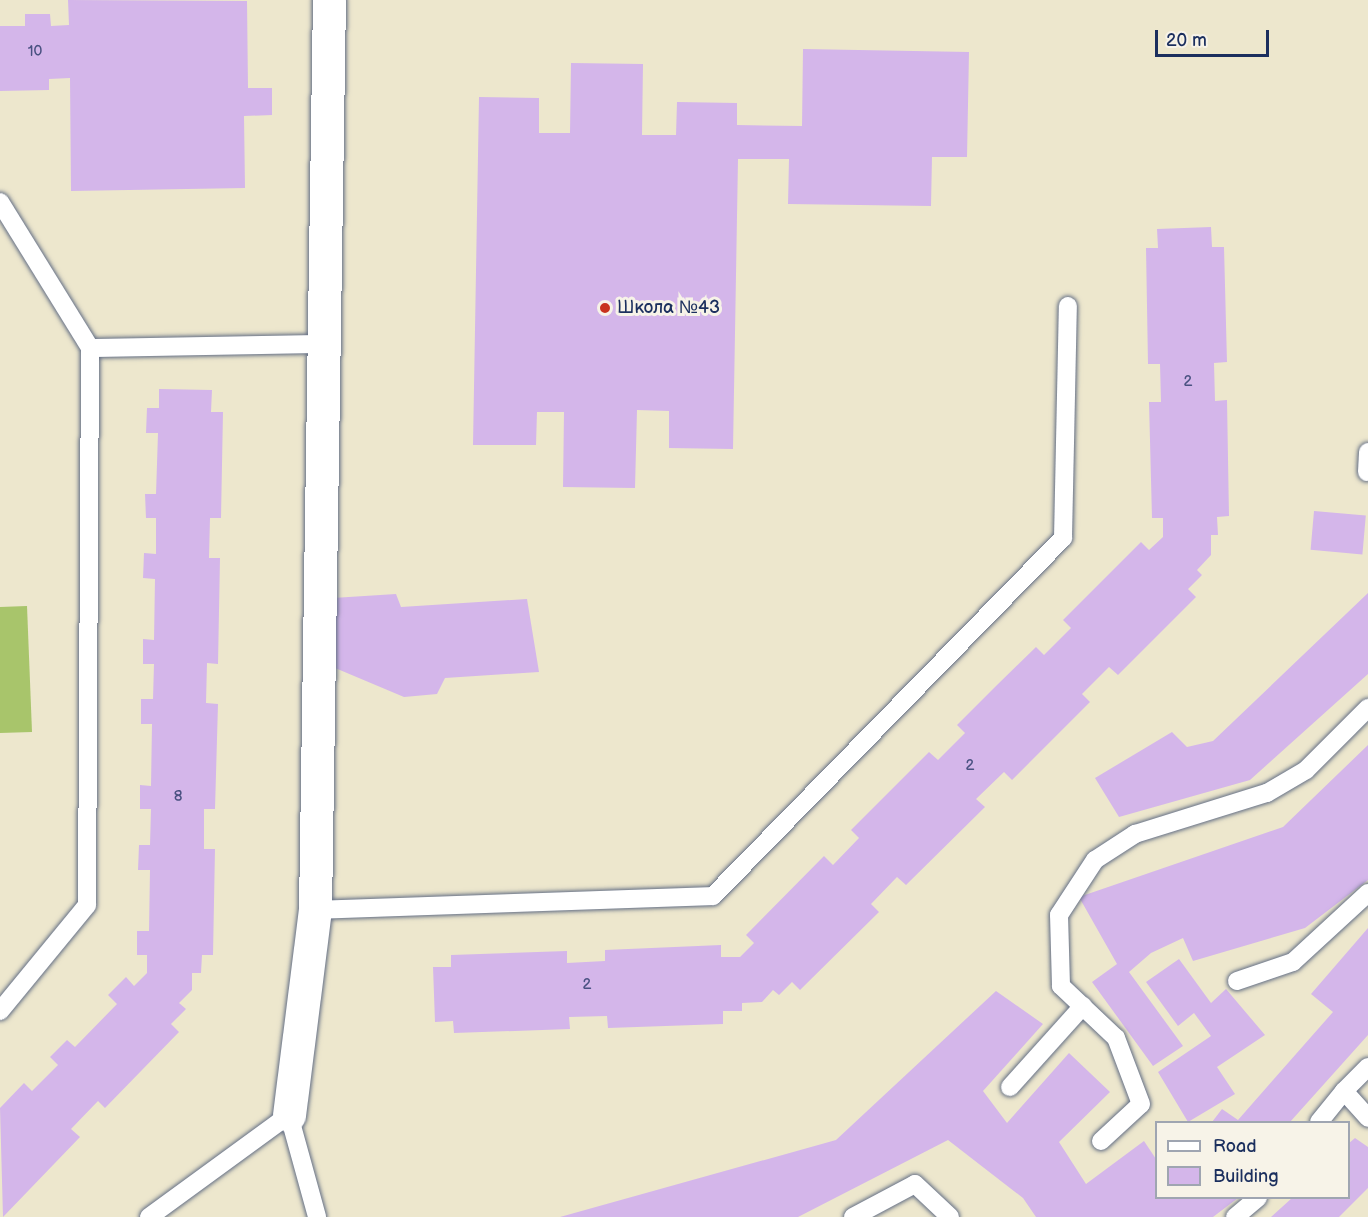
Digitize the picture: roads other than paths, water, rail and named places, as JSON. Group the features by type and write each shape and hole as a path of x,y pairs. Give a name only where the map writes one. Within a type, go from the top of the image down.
{"street":[{"path":"289,1115 315,910 329,0"}],"lane":[{"path":"0,202 90,348 87,905 0,1011"},
{"path":"315,910 713,896 1063,538 1068,306"},
{"path":"90,348 322,344"},
{"path":"1367,472 1368,452"},
{"path":"1101,1141 1141,1104 1116,1038 1062,986 1059,915 1095,860 1135,834 1267,793 1306,770 1368,708"},
{"path":"1237,981 1293,962 1368,893"},
{"path":"1010,1087 1083,1006"},
{"path":"1320,1121 1344,1091 1368,1067"},
{"path":"1344,1091 1368,1118"},
{"path":"149,1217 289,1115 317,1217"},
{"path":"853,1217 915,1184 950,1217"},
{"path":"1235,1217 1256,1199"}],"place":[{"name":"Школа №43","path":"605,308"}]}
